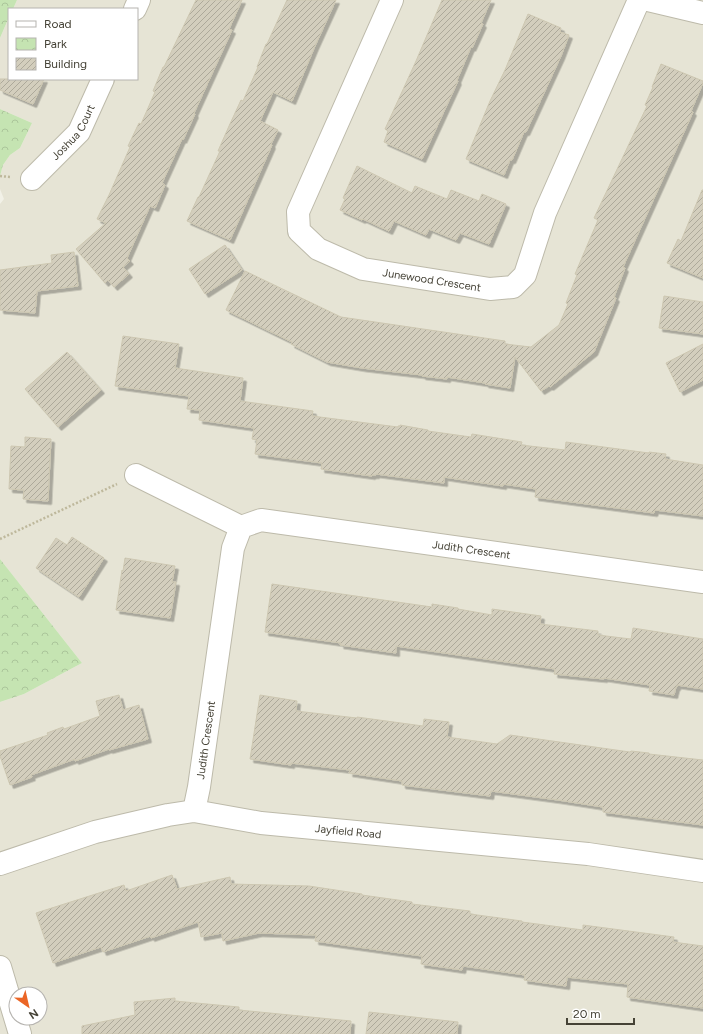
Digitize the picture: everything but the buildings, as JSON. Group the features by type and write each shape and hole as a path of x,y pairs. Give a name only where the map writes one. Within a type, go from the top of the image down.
{"street":[{"name":"Junewood Crescent","path":"392,0 298,212 299,231 318,249 364,269 490,289 512,287 525,275 545,213 639,0"},
{"path":"648,0 703,12"},
{"name":"Joshua Court","path":"32,179 79,132 103,80"},
{"path":"136,475 241,527"},
{"name":"Judith Crescent","path":"194,811 199,787 233,548 241,527 261,520 703,582"},
{"name":"Jayfield Road","path":"0,864 95,832 168,815 194,811 261,823 588,854 703,871"},
{"path":"0,967 20,1034"}],"path":[{"path":"0,539 136,475"}],"shaded area":[{"path":"17,0 703,0 703,1034 0,1034 0,702 24,694 82,663 0,559 0,204 4,199 0,189 0,176 3,165 10,155 20,148 32,123 0,109 0,38 8,19 8,80 138,80 138,8 13,8"}],"green space":[{"path":"0,0 17,0 13,8 8,8 8,19 0,38"},
{"path":"0,109 32,123 20,148 10,155 3,165 0,176"},
{"path":"0,559 82,663 24,694 0,702"}]}
